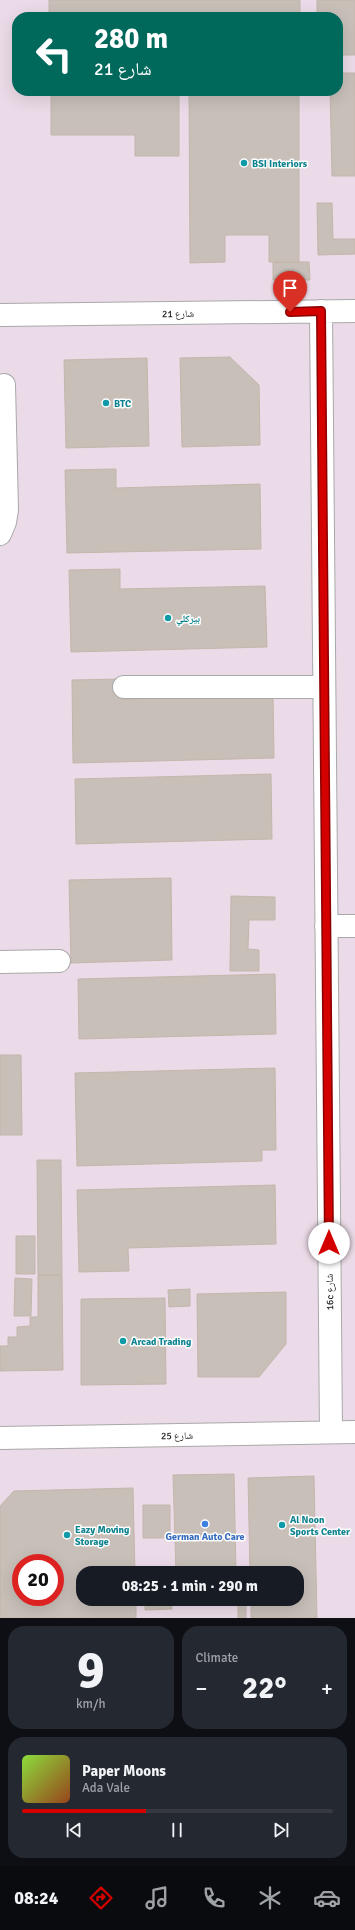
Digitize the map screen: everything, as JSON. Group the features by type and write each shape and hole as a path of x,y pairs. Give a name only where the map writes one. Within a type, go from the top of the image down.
{"lane":[{"name":"16c شارع","path":"321,311 331,1432"},
{"name":"شارع 21","path":"0,314 355,311"},
{"path":"0,534 5,522 7,510 4,385"},
{"path":"124,688 324,687"},
{"path":"326,926 355,926"},
{"path":"0,962 59,961"},
{"name":"شارع 25","path":"0,1438 355,1432"}],"shaded area":[{"path":"0,0 355,0 355,1618 0,1618"}],"building":[{"path":"49,0 300,0 300,12 49,12"},
{"path":"317,0 355,0 355,55 343,55 343,12 317,12"},
{"path":"343,73 355,73 355,176 332,176 330,96 343,96"},
{"path":"51,96 179,96 179,156 135,156 135,135 51,135"},
{"name":"BSI Interiors","path":"189,96 299,96 299,262 269,262 269,235 225,235 225,262 190,263"},
{"path":"317,203 332,203 333,239 355,239 355,254 318,255"},
{"path":"273,262 309,262 310,280 273,280"},
{"path":"230,357 259,385 260,445 182,447 180,358"},
{"name":"BTC","path":"147,358 149,446 66,448 64,360"},
{"path":"116,469 116,488 260,484 261,549 67,553 65,470"},
{"name":"بيركلي","path":"120,569 120,589 265,586 267,647 71,652 69,570"},
{"path":"123,679 123,699 273,695 274,758 73,763 72,680"},
{"path":"271,774 272,839 76,844 75,779"},
{"path":"171,878 172,960 71,963 69,880"},
{"path":"231,896 275,897 275,920 249,920 248,949 259,950 259,971 230,971"},
{"path":"275,974 276,1034 79,1039 78,979"},
{"path":"0,1055 21,1055 22,1135 0,1135"},
{"path":"275,1068 276,1150 262,1150 262,1161 77,1166 75,1073"},
{"path":"37,1160 61,1160 62,1275 38,1275"},
{"path":"275,1185 276,1244 128,1248 129,1271 79,1272 77,1190"},
{"path":"16,1236 35,1236 35,1274 16,1274"},
{"path":"38,1275 62,1275 63,1370 0,1371 0,1346 8,1346 8,1337 17,1337 17,1327 30,1326 30,1317 38,1317"},
{"path":"15,1278 32,1279 31,1316 14,1316"},
{"path":"190,1289 190,1306 169,1307 168,1290"},
{"path":"286,1292 286,1344 259,1377 198,1377 197,1294"},
{"name":"Arcad Trading","path":"165,1298 166,1384 81,1385 81,1299"},
{"name":"German Auto Care","path":"234,1474 236,1566 176,1566 173,1475"},
{"name":"Al Noon Sports Center","path":"314,1476 317,1618 251,1618 251,1606 304,1606 304,1566 250,1566 248,1478"},
{"name":"Eazy Moving Storage","path":"133,1488 135,1566 76,1566 76,1606 136,1606 136,1618 0,1618 0,1506 14,1491"},
{"path":"143,1505 170,1505 170,1538 143,1538"},
{"path":"145,1606 172,1606 172,1609 145,1610"},
{"path":"238,1606 246,1606 246,1618 238,1618"}],"place":[{"name":"BSI Interiors","path":"244,163"},
{"name":"BTC","path":"106,403"},
{"name":"بيركلي","path":"168,618"},
{"name":"Arcad Trading","path":"123,1341"},
{"name":"German Auto Care","path":"205,1524"},
{"name":"Al Noon Sports Center","path":"282,1525"},
{"name":"Eazy Moving Storage","path":"67,1535"}],"route":[{"path":"290,312 321,311 329,1243"}]}
